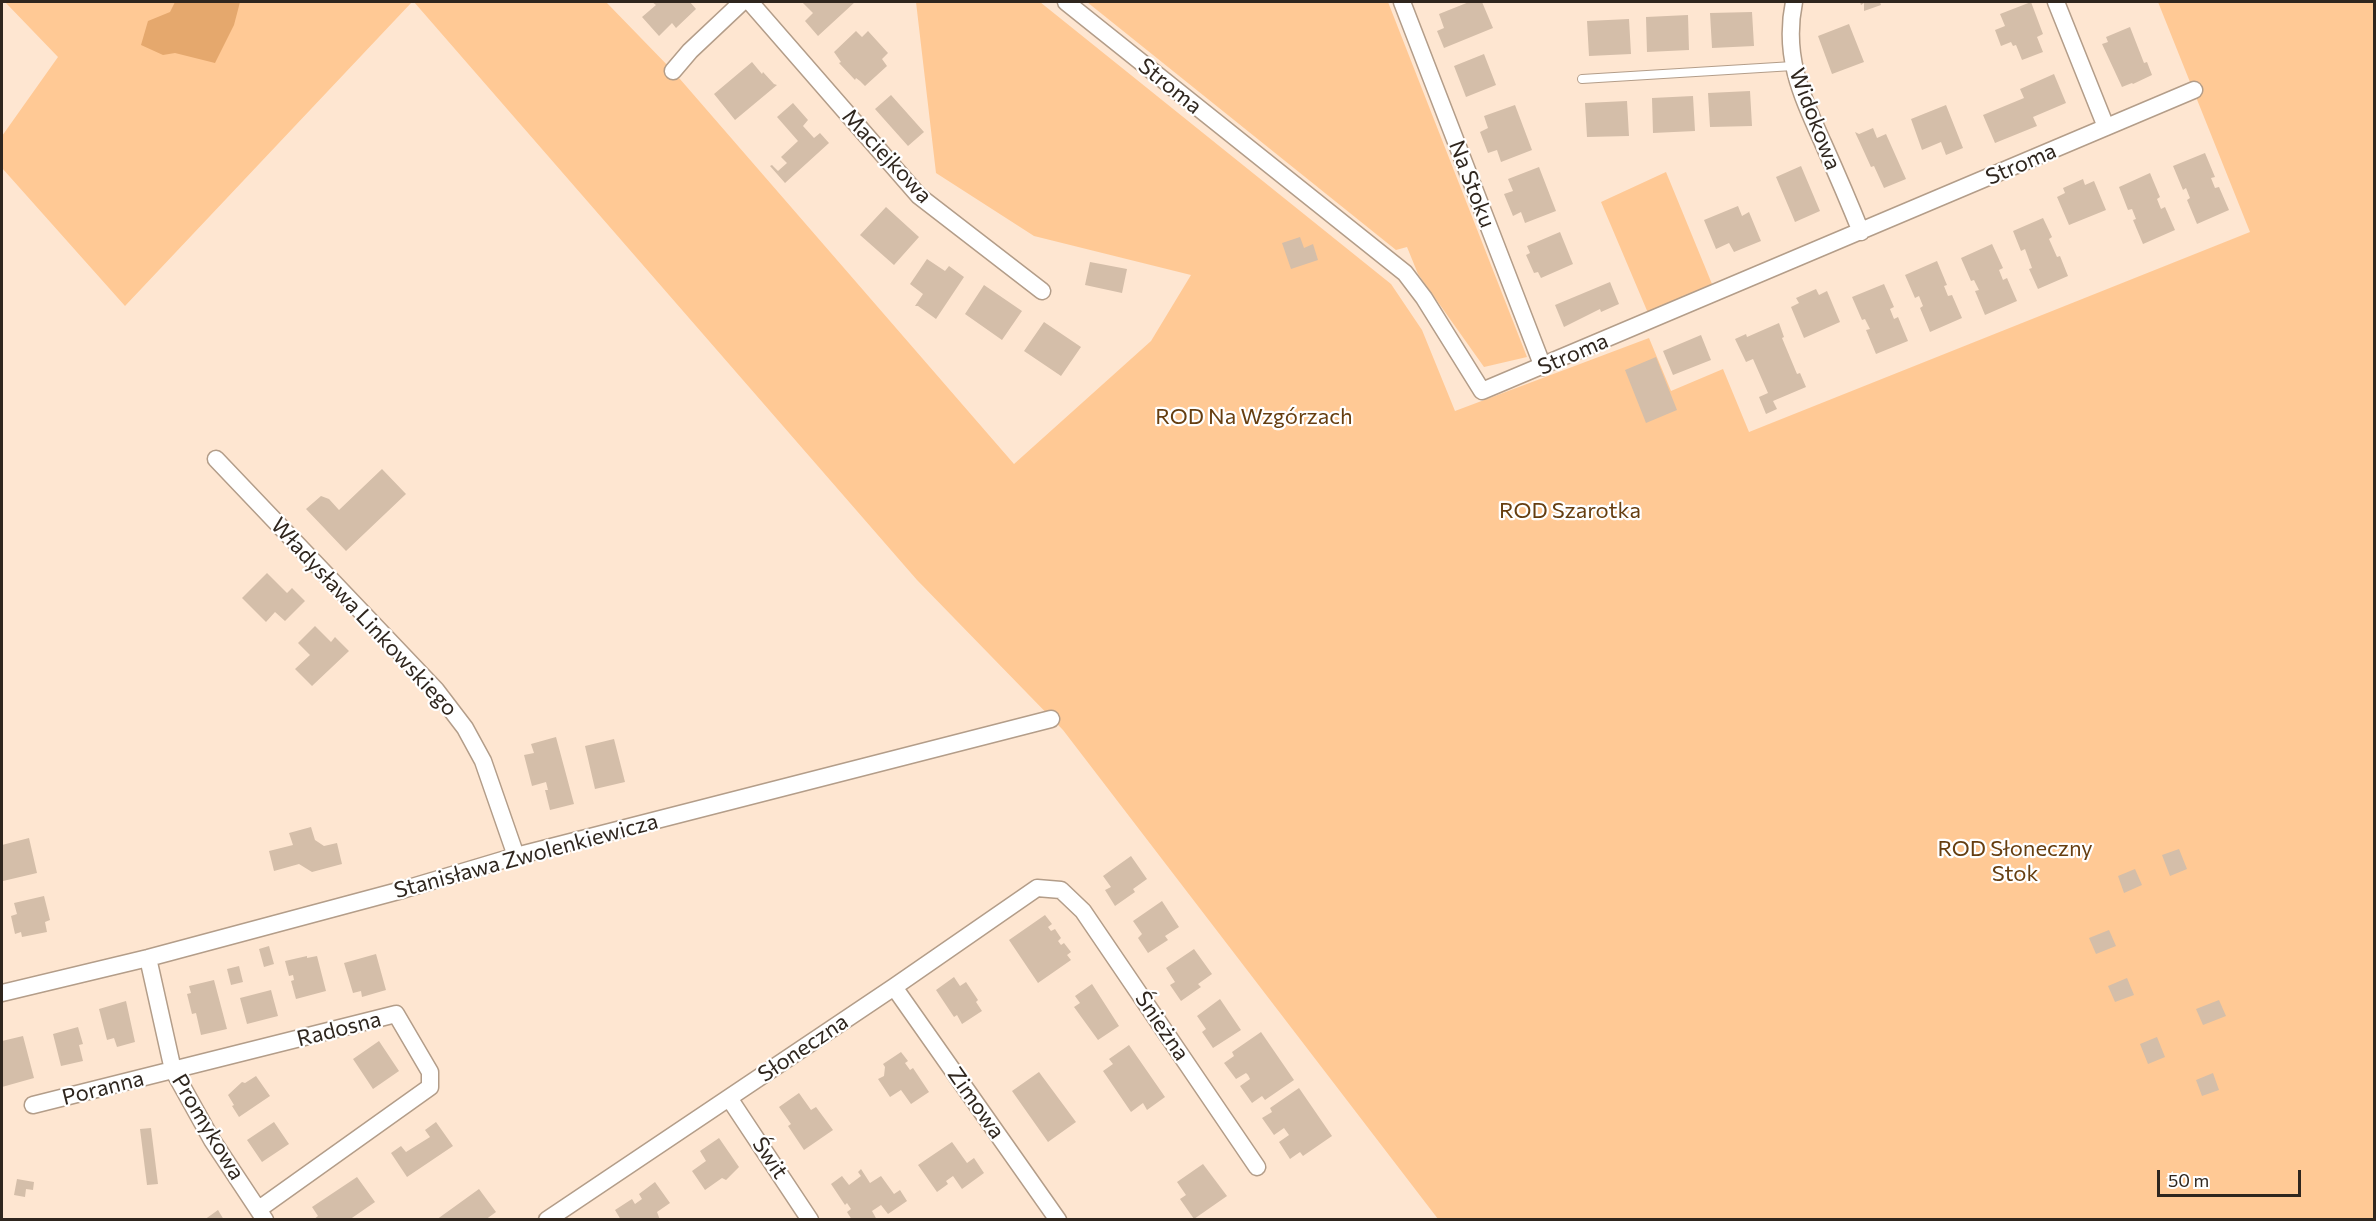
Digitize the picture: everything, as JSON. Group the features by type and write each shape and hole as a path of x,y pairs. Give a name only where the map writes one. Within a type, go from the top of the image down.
{"street":[{"path":"673,71 690,51 742,2"},
{"name":"Maciejkowa","path":"750,2 919,196 1042,291"},
{"name":"Stroma","path":"1066,2 1405,273 1424,298 1482,391 2194,90"},
{"name":"Na Stoku","path":"1402,2 1543,367"},
{"name":"Widokowa","path":"1794,2 1790,18 1790,44 1800,91 1862,232"},
{"path":"2056,2 2106,127"},
{"name":"Władysława Linkowskiego","path":"216,459 436,690 465,728 483,761 516,856"},
{"name":"Stanisława Zwolenkiewicza","path":"2,993 148,958 402,890 516,856 1051,719"},
{"name":"Słoneczna","path":"548,1220 1037,888 1061,890"},
{"name":"Śnieżna","path":"1061,890 1083,911 1257,1167"},
{"name":"Promykowa","path":"148,958 173,1070 212,1140 262,1214"},
{"name":"Zimowa","path":"894,987 1058,1220"},
{"name":"Radosna","path":"173,1070 396,1014 430,1072 430,1087 262,1214"},
{"name":"Poranna","path":"33,1105 173,1070"},
{"name":"Świt","path":"729,1098 810,1220"}],"lane":[{"path":"1582,78 1793,66"}],"green space":[{"path":"5,2 412,2 125,306 2,168 2,136 58,57"},
{"name":"ROD Słoneczny Stok","path":"414,2 606,2 673,71 1014,464 1151,341 1191,275 1034,236 936,173 916,2 1040,2 1391,284 1422,330 1455,411 1649,338 1671,391 1723,369 1749,432 2250,232 2158,2 2374,2 2374,1219 1438,1219 1063,730 917,580"},
{"path":"1087,2 1388,2 1527,357 1484,367 1418,274 1407,247 1396,250"},
{"path":"1666,172 1712,284 1648,313 1601,202"}],"shaded area":[{"path":"175,2 240,2 234,25 215,63 175,53 163,55 141,45 148,21 170,12"}],"building":[{"path":"652,2 690,2 696,9 676,28 672,23 659,36 642,17 656,5"},
{"path":"802,2 855,2 818,36 805,21 813,13"},
{"path":"1469,2 1482,2 1493,28 1444,48 1437,31 1444,28 1439,14"},
{"path":"1860,2 1880,2 1881,5 1864,11 1864,3 1861,5"},
{"path":"2031,2 2043,34 2037,37 2043,52 2022,60 2016,45 2013,46 2011,42 2001,46 1995,30 2005,26 2000,14"},
{"path":"1752,12 1754,46 1712,48 1710,13"},
{"path":"1688,15 1689,50 1647,52 1646,17"},
{"path":"1629,19 1631,54 1589,56 1587,21"},
{"path":"1849,24 1864,62 1832,74 1818,36"},
{"path":"2130,27 2144,63 2147,62 2152,75 2122,87 2102,44 2108,42 2106,37"},
{"path":"856,31 862,37 868,31 888,53 882,59 887,66 865,86 856,78 855,80 839,63 841,62 834,52"},
{"path":"1484,54 1496,85 1466,97 1454,66"},
{"path":"752,62 762,74 763,72 777,85 735,120 714,94"},
{"path":"2054,74 2066,103 2033,117 2037,126 1995,143 1983,115 2024,98 2020,89"},
{"path":"1750,91 1752,126 1710,127 1708,93"},
{"path":"891,95 924,132 908,146 875,109"},
{"path":"1693,96 1695,131 1653,133 1652,98"},
{"path":"1627,101 1629,136 1587,137 1585,103"},
{"path":"793,103 808,120 803,126 814,138 820,133 829,143 785,183 770,166 772,165 778,171 787,163 781,157 798,141 777,117"},
{"path":"1515,105 1532,150 1501,162 1497,150 1488,153 1480,132 1488,128 1484,116"},
{"path":"1946,105 1963,148 1946,155 1941,142 1922,150 1911,119"},
{"path":"1873,128 1877,138 1886,134 1906,179 1884,188 1874,166 1871,167 1855,132 1859,134"},
{"path":"2205,153 2215,177 2211,178 2215,188 2219,187 2229,210 2197,224 2187,200 2190,198 2186,188 2183,190 2173,166"},
{"path":"1801,166 1820,211 1795,222 1776,177"},
{"path":"1539,167 1556,211 1525,223 1521,212 1513,216 1504,194 1513,191 1508,179"},
{"path":"2150,173 2160,197 2157,199 2161,209 2165,207 2175,230 2143,244 2133,220 2136,219 2132,209 2128,210 2119,187"},
{"path":"2083,179 2085,185 2094,181 2106,210 2069,225 2057,197 2065,193 2063,188"},
{"path":"1738,206 1742,216 1749,212 1761,241 1734,252 1729,243 1716,249 1704,220"},
{"path":"886,207 919,237 894,265 860,235"},
{"path":"2043,218 2052,237 2049,239 2057,257 2060,256 2068,276 2038,289 2029,269 2032,268 2025,249 2021,251 2013,231"},
{"path":"1560,232 1573,264 1541,278 1538,272 1534,273 1526,255 1530,253 1527,246"},
{"path":"1300,237 1304,248 1313,244 1318,260 1291,269 1282,243"},
{"path":"1992,244 2003,268 1999,270 2003,280 2007,278 2017,301 1985,315 1975,291 1979,290 1974,280 1971,281 1961,258"},
{"path":"927,259 945,271 949,266 964,277 936,319 915,306 923,294 910,284"},
{"path":"1937,261 1947,285 1944,286 1948,296 1952,295 1962,318 1930,332 1920,308 1923,306 1919,296 1915,298 1905,275"},
{"path":"1090,262 1127,269 1122,293 1085,285"},
{"path":"1610,282 1619,304 1601,312 1600,309 1564,327 1555,305"},
{"path":"1884,284 1894,307 1890,309 1894,319 1898,317 1908,341 1876,354 1866,330 1870,329 1865,319 1862,320 1852,297"},
{"path":"984,285 1022,311 1002,340 965,314"},
{"path":"1816,289 1819,295 1827,291 1840,322 1804,338 1791,307 1799,303 1796,298"},
{"path":"1044,322 1081,347 1061,376 1024,351"},
{"path":"1779,323 1784,337 1782,338 1797,374 1800,373 1806,387 1773,401 1777,409 1766,414 1759,397 1768,393 1753,359 1746,362 1735,339 1746,334 1747,337"},
{"path":"1701,335 1711,360 1673,375 1663,351"},
{"path":"1656,357 1677,410 1646,423 1625,370"},
{"path":"382,469 406,494 346,551 306,509 321,496 329,499 339,510"},
{"path":"267,573 287,593 292,588 305,601 285,621 275,612 266,622 242,598"},
{"path":"315,626 331,642 335,637 349,651 312,686 295,669 310,655 298,643"},
{"path":"556,737 574,804 550,810 545,790 548,790 546,782 532,786 524,755 534,753 531,744"},
{"path":"614,739 625,782 595,789 585,746"},
{"path":"311,827 315,840 324,846 337,843 342,864 312,872 299,864 274,871 269,851 293,845 289,833"},
{"path":"29,838 37,873 3,881 2,845"},
{"path":"2179,849 2187,869 2170,876 2162,855"},
{"path":"1131,856 1147,879 1133,889 1135,892 1115,906 1105,890 1111,887 1103,876"},
{"path":"2135,869 2142,885 2124,893 2118,876"},
{"path":"44,896 50,920 45,922 47,932 22,937 21,932 15,934 11,916 17,914 14,903"},
{"path":"1162,901 1179,927 1165,936 1168,940 1148,953 1138,938 1142,934 1133,921"},
{"path":"1045,915 1052,924 1048,927 1051,931 1055,929 1061,938 1058,941 1061,945 1064,943 1071,952 1067,955 1071,960 1038,983 1009,940"},
{"path":"2109,930 2116,946 2096,954 2089,938"},
{"path":"269,946 274,964 264,967 259,949"},
{"path":"1194,949 1212,974 1198,984 1201,987 1181,1001 1170,985 1175,982 1166,968"},
{"path":"376,954 386,990 362,997 361,991 353,993 344,963"},
{"path":"307,956 307,958 317,956 326,991 296,999 291,981 294,980 293,975 289,976 285,961"},
{"path":"239,966 243,982 231,985 227,969"},
{"path":"954,977 960,986 966,982 978,1000 976,1002 982,1011 962,1024 957,1015 954,1017 936,990"},
{"path":"2127,978 2134,995 2115,1002 2108,986"},
{"path":"214,980 227,1029 201,1035 196,1013 192,1014 187,994 191,993 189,986"},
{"path":"1092,984 1119,1026 1098,1040 1074,1007 1080,1003 1075,996"},
{"path":"271,990 278,1016 247,1024 240,998"},
{"path":"1220,999 1241,1030 1213,1048 1202,1032 1206,1029 1197,1016"},
{"path":"2219,1000 2226,1016 2203,1025 2196,1009"},
{"path":"126,1001 135,1042 117,1047 114,1038 107,1040 99,1009"},
{"path":"78,1027 83,1044 79,1045 83,1061 61,1066 53,1034"},
{"path":"1261,1032 1294,1080 1265,1100 1262,1096 1252,1103 1240,1086 1250,1079 1248,1075 1246,1073 1236,1079 1224,1063 1234,1056 1232,1052"},
{"path":"23,1036 34,1078 2,1087 2,1041"},
{"path":"2157,1037 2165,1057 2148,1064 2140,1044"},
{"path":"379,1041 399,1071 373,1089 353,1059"},
{"path":"1129,1045 1165,1097 1147,1110 1143,1103 1131,1112 1103,1071 1113,1064 1109,1059"},
{"path":"901,1052 908,1061 905,1063 910,1070 913,1068 929,1092 911,1104 901,1090 890,1097 878,1079 884,1076 883,1064"},
{"path":"1039,1072 1076,1122 1048,1142 1012,1091"},
{"path":"2213,1073 2219,1090 2202,1096 2196,1080"},
{"path":"256,1076 270,1096 239,1117 228,1095 242,1082 245,1083"},
{"path":"1299,1088 1332,1136 1303,1156 1300,1152 1290,1159 1279,1142 1289,1135 1284,1128 1274,1135 1262,1118 1272,1112 1270,1108"},
{"path":"799,1093 811,1110 816,1107 833,1130 804,1150 788,1126 791,1124 779,1107"},
{"path":"274,1122 289,1144 262,1162 247,1140"},
{"path":"436,1122 453,1146 407,1177 391,1153 401,1146 406,1152 430,1137 425,1130"},
{"path":"151,1128 158,1184 147,1185 140,1129"},
{"path":"719,1138 739,1167 726,1180 722,1178 705,1190 692,1171 706,1161 700,1151"},
{"path":"952,1142 967,1163 974,1158 984,1173 962,1189 953,1176 946,1181 948,1184 937,1192 918,1165"},
{"path":"1203,1164 1227,1196 1194,1219 1180,1199 1186,1195 1177,1182"},
{"path":"861,1169 870,1183 881,1176 894,1194 900,1190 907,1201 888,1214 881,1205 872,1211 877,1220 852,1220 847,1212 851,1209 847,1203 845,1205 831,1184 842,1176 849,1185 861,1176 858,1172"},
{"path":"357,1177 375,1202 349,1220 313,1220 318,1216 312,1207"},
{"path":"17,1179 34,1182 33,1190 26,1189 25,1197 14,1195"},
{"path":"655,1182 670,1203 657,1212 660,1220 621,1220 615,1210 632,1199 635,1204 642,1199 639,1194"},
{"path":"479,1189 496,1212 485,1220 436,1220"},
{"path":"218,1210 224,1220 204,1220"}],"park label":[{"name":"ROD Na Wzgórzach","path":"1254,417"},
{"name":"ROD Szarotka","path":"1570,511"}]}
